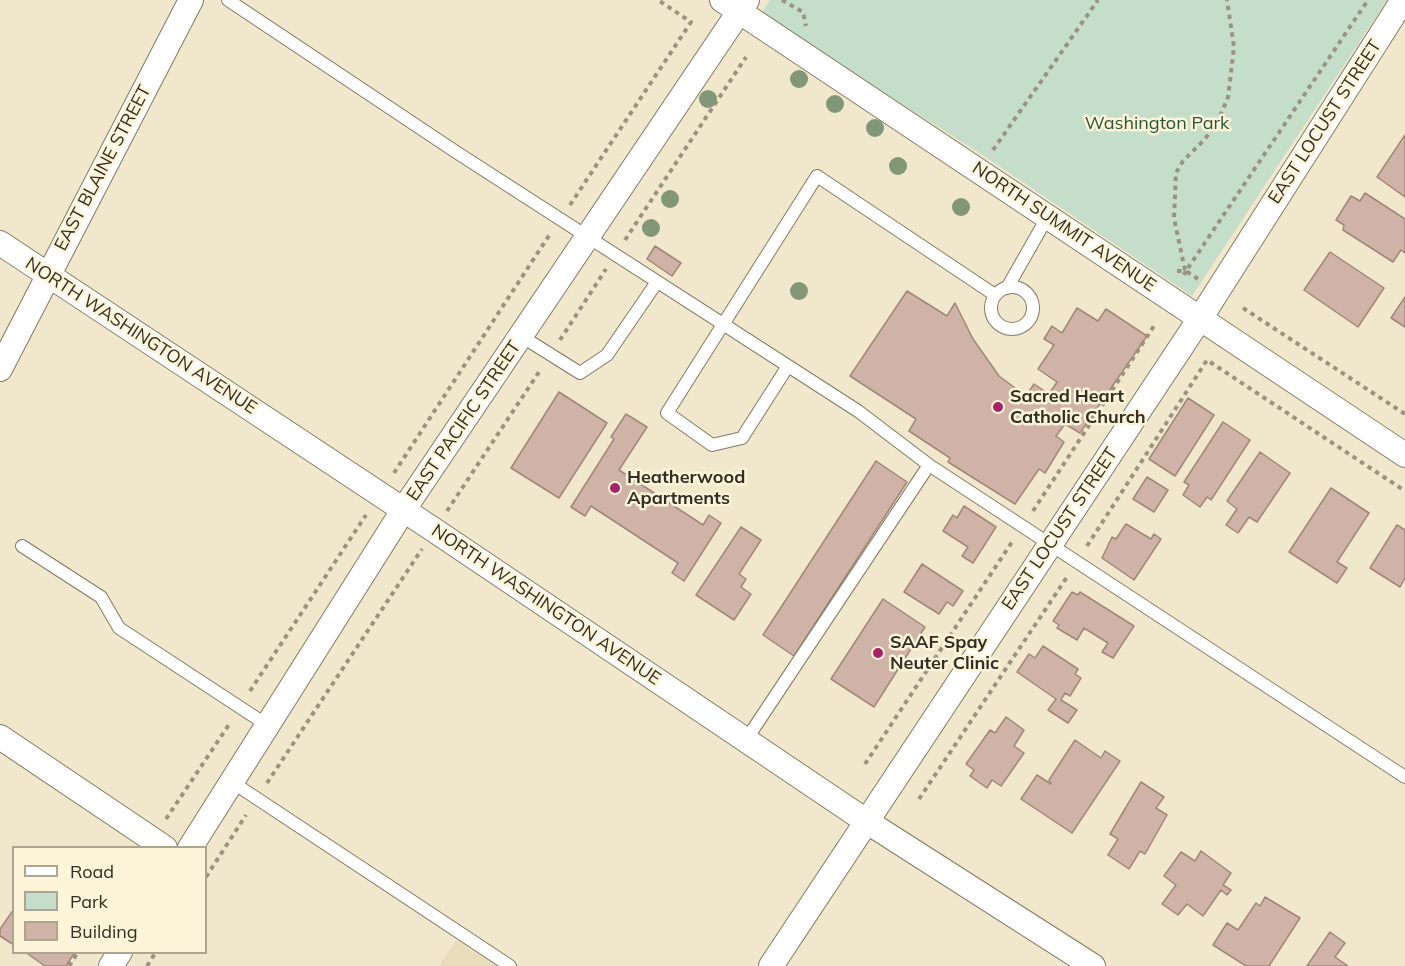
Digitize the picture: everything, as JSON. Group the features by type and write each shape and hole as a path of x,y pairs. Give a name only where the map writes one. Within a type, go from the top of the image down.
{"street":[{"name":"EAST BLAINE STREET","path":"0,369 191,0"},
{"name":"EAST LOCUST STREET","path":"771,966 1201,317 1403,0"},
{"name":"NORTH SUMMIT AVENUE","path":"737,4 1405,455"},
{"name":"EAST PACIFIC STREET","path":"191,846 404,509 589,236 737,4"},
{"name":"NORTH WASHINGTON AVENUE","path":"0,243 404,509 866,821 1093,966"},
{"path":"0,737 159,843"}],"lane":[{"path":"228,0 456,152 858,411 929,465 1405,777"},
{"path":"788,366 742,438 712,445 668,413 817,176 995,296"},
{"path":"1007,288 1021,289 1027,293 1033,305 1030,319 1020,328 1006,329 995,322 991,309 995,296 1007,288 1048,216"},
{"path":"521,336 580,373 607,355 657,282"},
{"path":"746,740 929,465"},
{"path":"22,546 101,597 119,628 267,725"},
{"path":"232,782 510,966"}],"path":[{"path":"404,457 691,22 658,0"},
{"path":"990,154 1098,0"},
{"path":"1188,279 1176,240 1174,218 1176,173 1219,119 1228,97 1234,48 1227,0"},
{"path":"1185,271 1368,0"},
{"path":"460,493 746,57"},
{"path":"1185,271 1202,281"},
{"path":"1243,308 1405,414"},
{"path":"865,764 1154,326"},
{"path":"919,799 1207,360 1405,491"},
{"path":"159,843 240,708 354,533"},
{"path":"207,875 408,570"}],"shaded area":[{"path":"456,940 496,966 439,966"}],"green space":[{"name":"Washington Park","path":"770,0 1387,0 1192,296 987,158 761,14"}],"building":[{"path":"1405,135 1405,197 1377,177"},
{"path":"1365,193 1405,219 1405,253 1401,250 1393,262 1343,230 1344,225 1336,220 1351,196 1360,201"},
{"path":"655,246 681,263 672,276 647,259"},
{"path":"1330,252 1384,288 1358,327 1304,290"},
{"name":"Sacred Heart Catholic Church","path":"907,291 947,316 955,303 973,339 999,376 1026,396 1034,384 1049,394 1057,382 1038,369 1054,345 1044,339 1052,326 1062,333 1077,308 1098,321 1106,309 1147,336 1080,433 1065,424 1056,436 1064,442 1045,473 1039,469 1015,504 948,462 950,458 909,431 916,419 850,376"},
{"path":"1405,297 1405,327 1391,318"},
{"path":"559,392 607,423 559,498 511,468"},
{"path":"1188,398 1214,415 1175,476 1149,459"},
{"name":"Heatherwood Apartments","path":"626,414 647,427 619,470 703,525 709,515 721,523 684,581 672,573 678,563 591,506 585,516 571,507 614,439 611,437"},
{"path":"1223,422 1250,440 1211,500 1207,497 1200,507 1183,495 1189,485 1184,482"},
{"path":"1260,452 1290,473 1257,522 1249,517 1238,533 1226,525 1237,509 1227,501"},
{"path":"876,461 907,482 794,656 763,635"},
{"path":"1147,477 1168,490 1154,512 1133,499"},
{"path":"1331,488 1369,513 1337,562 1347,568 1337,583 1289,552"},
{"path":"964,506 996,527 973,563 962,556 968,547 943,531 953,515 957,518"},
{"path":"1126,524 1151,539 1154,534 1161,539 1134,580 1102,558 1112,537 1116,539"},
{"path":"1397,525 1405,530 1405,578 1400,587 1370,568"},
{"path":"741,527 761,540 739,574 746,579 741,587 751,594 734,620 696,595"},
{"path":"922,564 963,591 953,606 947,602 939,614 904,592"},
{"path":"1072,592 1078,595 1080,592 1134,626 1113,658 1102,652 1108,643 1084,628 1077,640 1057,628 1059,625 1053,621"},
{"name":"SAAF Spay Neuter Clinic","path":"883,599 925,627 874,707 831,679"},
{"path":"1043,646 1078,669 1075,674 1081,678 1070,696 1065,693 1061,700 1077,710 1068,723 1048,710 1056,699 1017,672 1029,654 1035,658"},
{"path":"1006,717 1024,730 1014,746 1024,753 1001,786 992,780 987,788 970,776 974,770 966,764 990,730 995,733"},
{"path":"1075,740 1101,758 1105,751 1120,761 1072,833 1021,799 1037,775 1051,784 1049,780"},
{"path":"1141,782 1164,797 1156,808 1167,815 1145,854 1140,851 1129,869 1108,855 1118,839 1110,834"},
{"path":"1201,851 1231,873 1223,885 1231,890 1227,895 1221,890 1203,916 1187,904 1178,915 1162,904 1176,885 1164,876 1181,852 1195,861"},
{"path":"1265,897 1300,918 1269,966 1246,966 1213,945 1227,923 1238,930 1256,903 1260,906"},
{"path":"12,912 12,944 0,936 0,929"},
{"path":"1330,932 1345,943 1335,957 1348,966 1307,966"},
{"path":"28,954 74,954 66,966 45,966"}],"place":[{"name":"Sacred Heart Catholic Church","path":"998,407"},
{"name":"Heatherwood Apartments","path":"615,488"},
{"name":"SAAF Spay Neuter Clinic","path":"878,653"}]}
